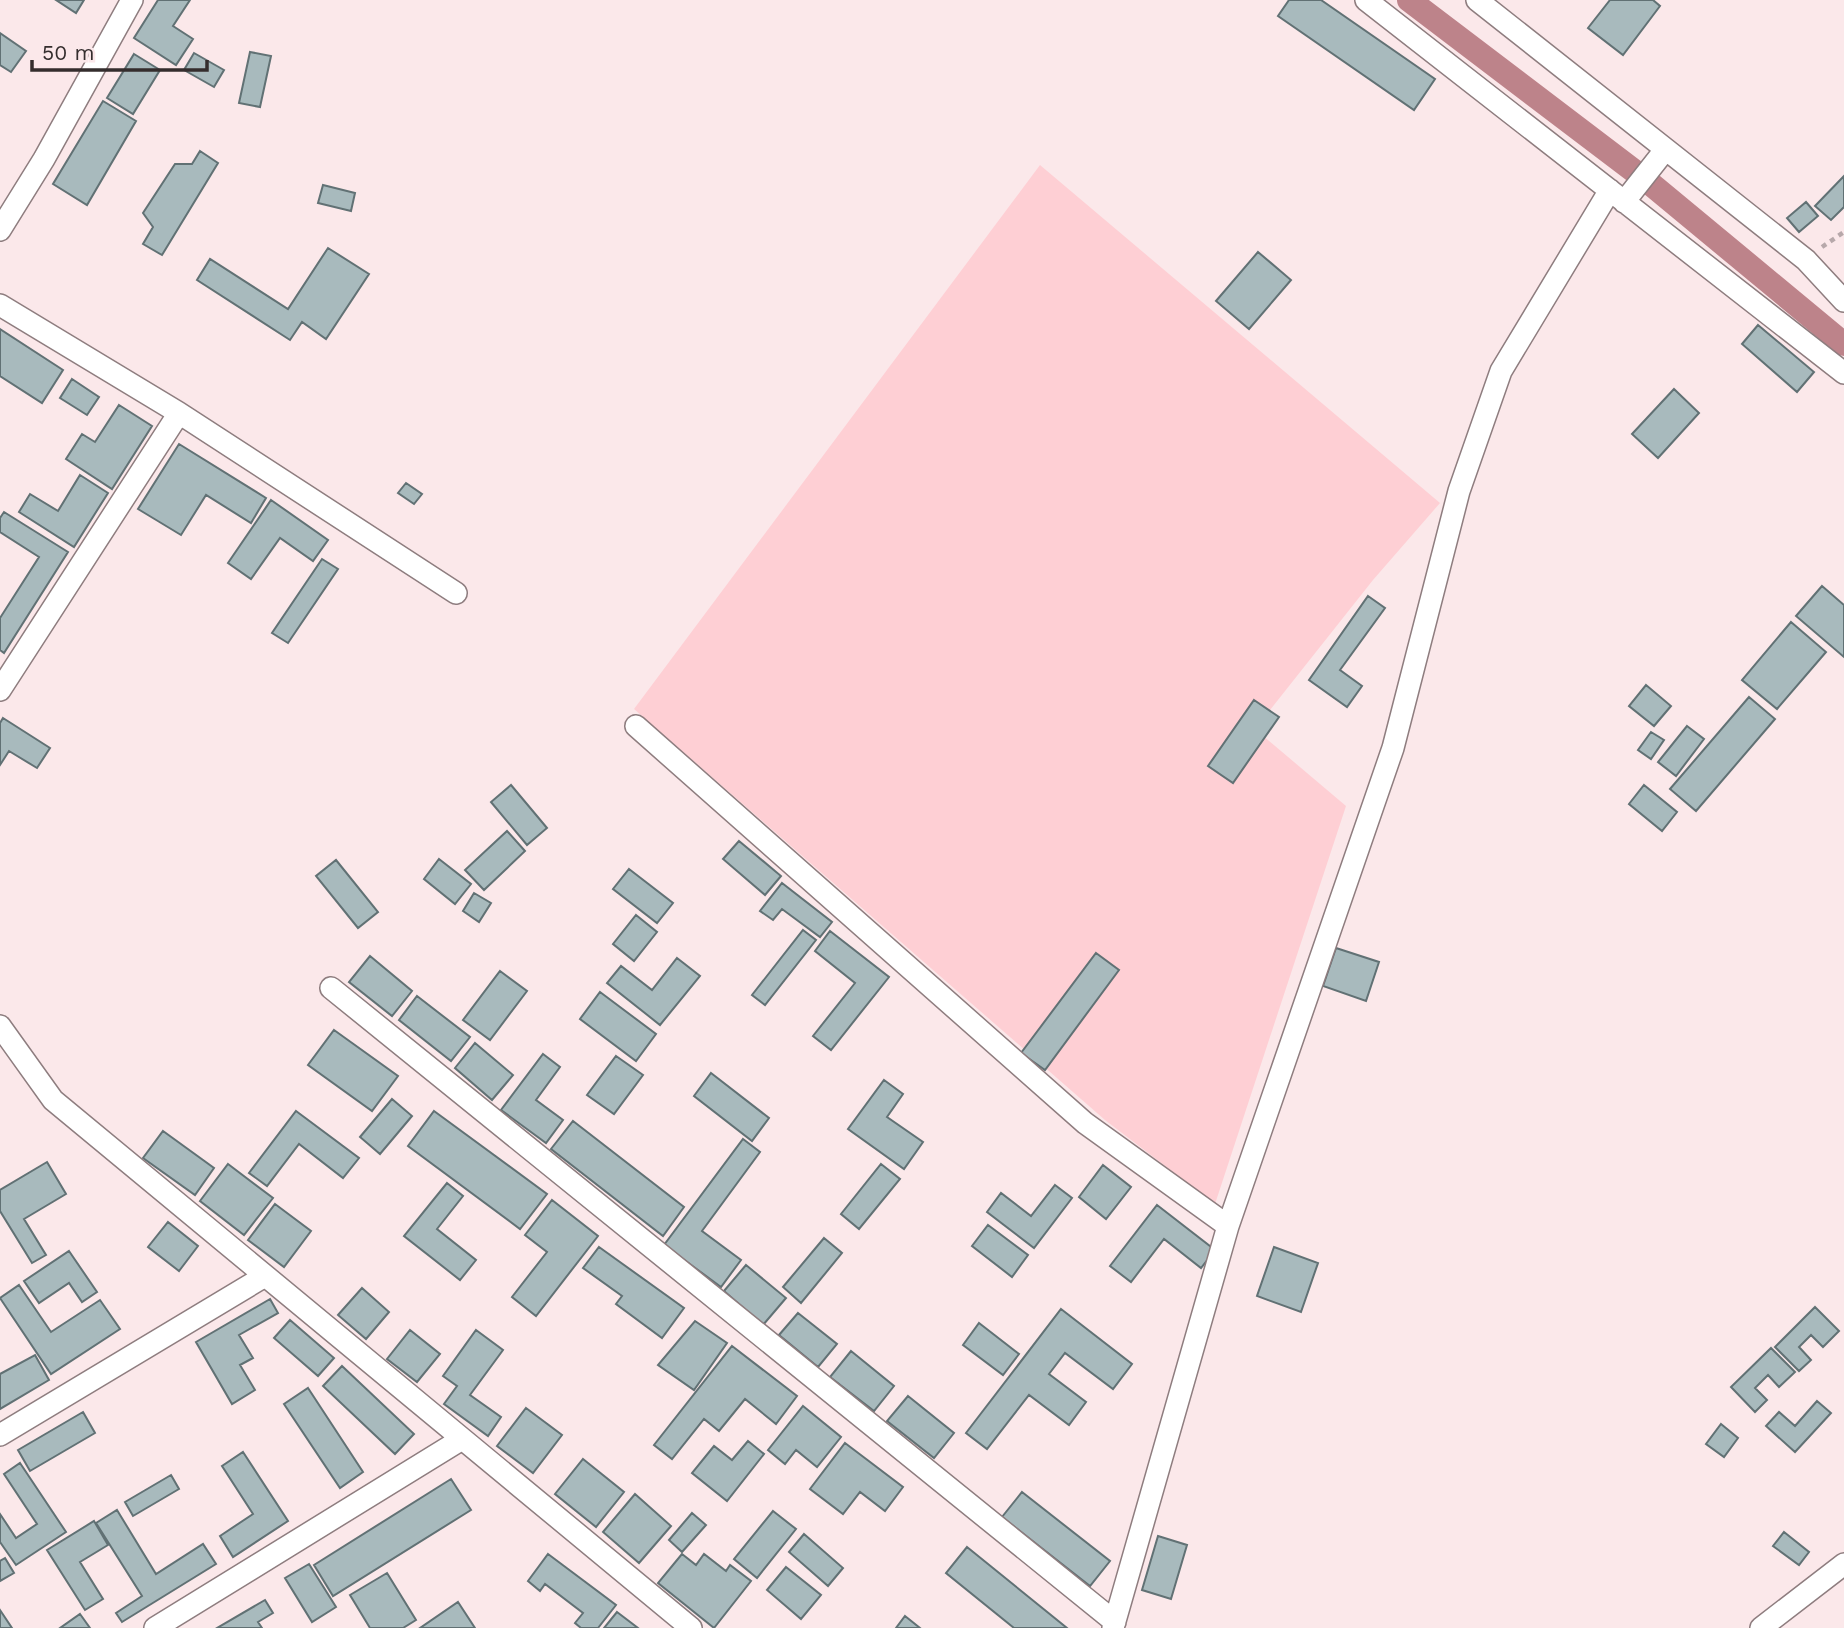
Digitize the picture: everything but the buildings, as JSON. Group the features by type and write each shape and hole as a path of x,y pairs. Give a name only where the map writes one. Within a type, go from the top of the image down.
{"street":[{"path":"0,230 44,159 132,0"},
{"path":"1366,0 1844,373"},
{"path":"1477,0 1806,260 1844,301"},
{"path":"331,988 1114,1625 1228,1226 1393,748 1459,491 1501,371 1617,196 1665,150"},
{"path":"0,304 179,413 456,593"},
{"path":"0,690 179,413"},
{"path":"636,726 1085,1123 1228,1226"},
{"path":"0,1026 54,1100 691,1628"},
{"path":"0,1435 265,1276"},
{"path":"155,1628 462,1439"},
{"path":"1761,1628 1844,1564"}],"shaded area":[{"path":"1040,165 1440,503 1373,580 1255,729 1346,806 1215,1204 1105,1120 634,709"}],"waterway":[{"path":"1409,0 1646,180 1844,344"}]}
